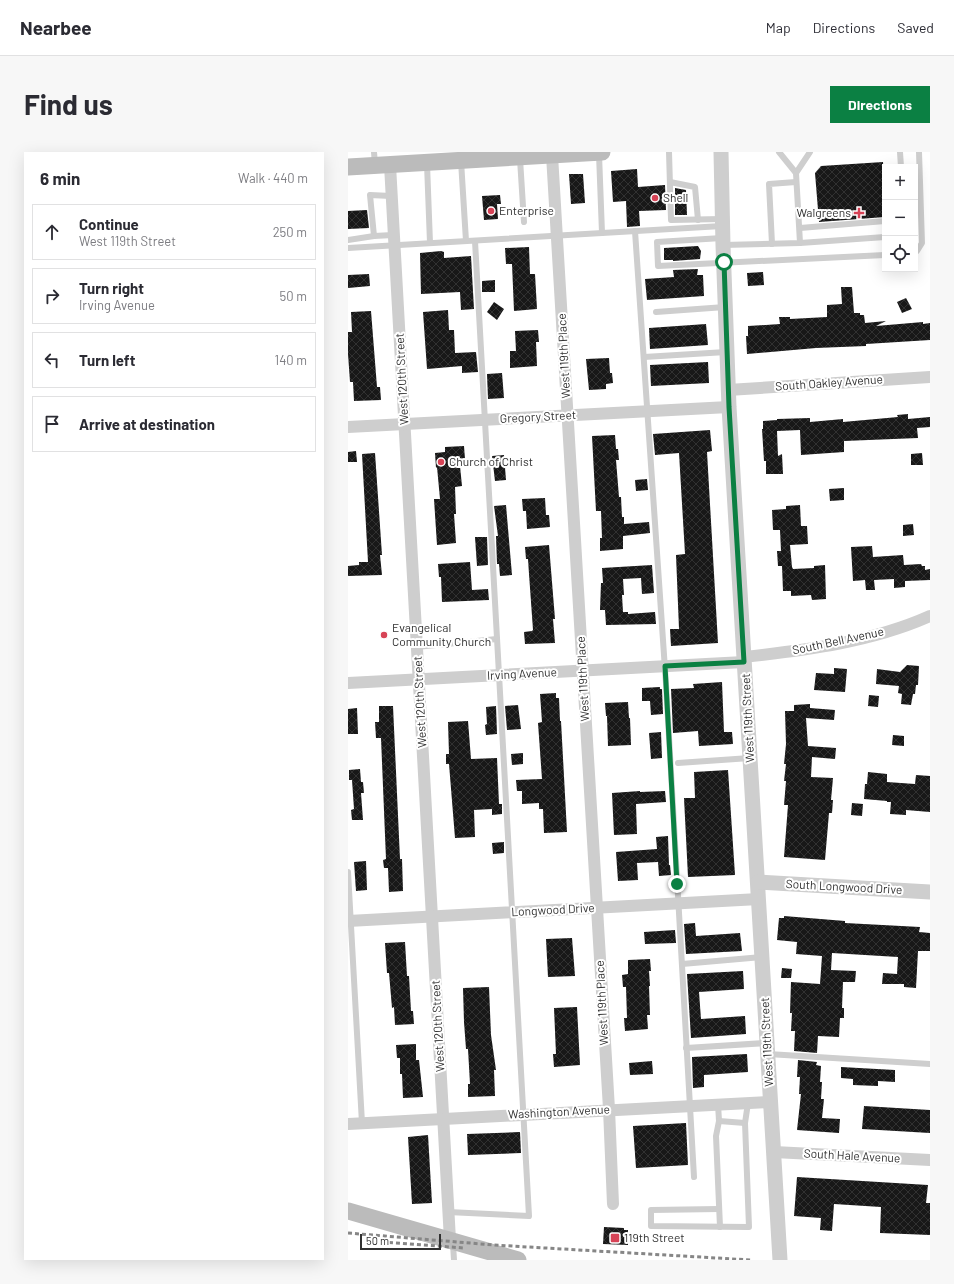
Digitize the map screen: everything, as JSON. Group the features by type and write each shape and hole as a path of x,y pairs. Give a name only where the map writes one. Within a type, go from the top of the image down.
{"main road":[{"path":"348,167 379,161 408,158 427,162 461,160 492,155 535,155 595,152"},
{"path":"348,1211 518,1260"}],"street":[{"name":"West 119th Street","path":"721,152 728,390 780,1260"},
{"name":"West 119th Place","path":"535,155 557,236 613,1204"},
{"name":"West 120th Street","path":"379,161 391,196 394,240 448,1212 452,1241"},
{"name":"South Oakley Avenue","path":"728,390 930,377"},
{"name":"Gregory Street","path":"348,427 729,407"},
{"name":"South Bell Avenue","path":"744,660 838,644 891,630 930,616"},
{"name":"Irving Avenue","path":"348,683 582,671 744,660"},
{"name":"South Longwood Drive","path":"758,882 930,892"},
{"name":"Longwood Drive","path":"349,921 758,899"},
{"name":"Washington Avenue","path":"348,1124 608,1109 771,1102"},
{"name":"South Hale Avenue","path":"774,1152 930,1160"}],"lane":[{"path":"595,152 602,233"},
{"path":"669,152 671,220 698,220 723,232 772,244 882,237"},
{"path":"779,152 796,173"},
{"path":"800,243 796,173 810,152"},
{"path":"900,152 901,164"},
{"path":"918,249 922,243 919,152"},
{"path":"524,222 535,155"},
{"path":"461,160 466,241"},
{"path":"427,162 430,243"},
{"path":"670,182 695,187 698,220"},
{"path":"772,244 769,184 796,182"},
{"path":"374,236 370,196 391,196"},
{"path":"800,228 882,221"},
{"path":"348,240 374,236 394,240 430,243 635,231 723,232"},
{"path":"635,231 665,666 694,1177"},
{"path":"723,232 657,242 658,266 882,255"},
{"path":"348,248 394,240"},
{"path":"448,1212 529,1216 474,241"},
{"path":"656,312 725,307"},
{"path":"644,357 727,352"},
{"path":"416,647 497,639"},
{"path":"678,763 750,758"},
{"path":"348,872 349,921 362,1123"},
{"path":"682,964 762,957"},
{"path":"686,1048 768,1048 930,1064"},
{"path":"719,1209 651,1210 651,1226 749,1227 745,1123 748,1103"},
{"path":"718,1104 719,1121 716,1136 720,1227"},
{"path":"719,1121 745,1123"},
{"name":"West 120th Street","path":"452,1241 454,1260"}],"building":[{"name":"Walgreens","path":"883,162 882,217 819,222 815,173 821,166"},
{"path":"637,169 638,187 665,185 666,210 639,211 640,226 627,227 626,201 613,202 611,171"},
{"path":"569,174 583,174 585,203 571,204"},
{"path":"675,188 686,190 687,215 675,215"},
{"name":"Enterprise","path":"500,195 501,204 497,204 498,219 484,220 482,196"},
{"path":"367,210 369,228 348,229 348,211"},
{"path":"698,246 701,251 700,259 673,261 664,260 664,248"},
{"path":"529,247 530,274 535,274 537,309 514,311 512,264 506,264 505,248"},
{"path":"444,252 444,258 471,256 474,309 461,310 460,292 421,294 420,253"},
{"path":"698,269 697,275 703,275 704,296 647,300 645,279 674,277 673,270"},
{"path":"763,272 764,285 748,286 747,273"},
{"path":"369,274 370,286 348,288 348,275"},
{"path":"495,280 495,292 482,292 482,281"},
{"path":"841,287 852,287 854,313 864,315 865,323 886,321 876,326 923,322 923,324 930,323 930,340 747,354 746,336 748,336 748,326 780,324 779,317 790,317 790,319 827,317 827,305 842,304"},
{"path":"906,298 912,309 902,313 897,302"},
{"path":"494,302 504,309 497,320 487,312"},
{"path":"448,310 449,330 454,330 455,353 476,352 478,372 462,373 462,366 427,369 423,312"},
{"path":"371,311 377,387 380,387 381,400 354,401 353,382 350,382 348,354 348,332 352,332 351,312"},
{"path":"706,324 708,345 650,349 649,328"},
{"path":"538,330 539,342 536,342 537,366 510,368 510,351 516,351 515,331"},
{"path":"609,358 610,373 612,373 613,383 606,384 606,389 589,390 586,359"},
{"path":"708,362 709,383 651,386 650,365"},
{"path":"502,373 504,398 488,399 487,374"},
{"path":"908,414 908,419 930,417 930,427 917,428 918,438 844,441 844,452 801,455 800,430 777,431 778,456 782,454 783,474 766,474 762,429 763,421 810,418 810,422 843,419 843,422 898,417 897,415"},
{"path":"710,430 712,451 707,452 718,643 671,646 670,629 679,629 676,555 685,554 679,453 655,455 653,434"},
{"path":"615,435 616,449 618,449 619,460 616,460 619,497 621,497 622,517 624,517 624,524 649,522 650,533 623,536 623,549 600,551 600,538 602,538 601,511 596,511 592,436"},
{"path":"464,446 465,459 461,459 462,466 460,466 462,486 455,487 456,514 454,514 456,543 437,545 434,499 440,499 435,453 445,452 445,447"},
{"path":"356,451 357,462 348,462 348,452"},
{"path":"375,453 382,575 348,576 348,566 359,565 359,562 368,562 362,454"},
{"path":"922,453 923,465 911,465 911,454"},
{"path":"504,455 506,480 495,481 492,456"},
{"path":"647,479 648,490 636,491 635,480"},
{"path":"844,488 844,500 830,501 829,489"},
{"path":"545,498 546,515 549,515 550,527 527,529 526,511 523,511 522,499"},
{"path":"506,505 512,575 500,576 499,564 497,564 496,536 498,536 494,506"},
{"path":"800,505 801,526 807,526 808,544 790,545 792,567 793,569 814,568 814,566 825,565 826,599 812,600 811,595 791,596 791,591 783,591 782,566 778,566 777,551 781,551 780,530 773,530 772,510 786,509 786,506"},
{"path":"913,524 914,535 903,536 903,525"},
{"path":"475,537 487,537 488,565 477,566"},
{"path":"549,545 555,619 553,619 555,643 525,644 524,632 533,630 528,559 526,559 525,547"},
{"path":"872,546 873,557 903,555 904,565 921,564 922,566 925,566 925,570 930,569 930,580 905,581 905,587 894,588 894,579 874,580 875,590 866,590 865,580 853,581 851,547"},
{"path":"470,562 472,590 488,589 489,600 442,602 441,577 439,577 438,564"},
{"path":"652,565 654,593 642,594 641,578 623,579 623,612 628,612 628,614 655,612 656,624 606,625 605,610 600,610 601,583 603,583 602,568"},
{"path":"907,665 919,666 918,685 916,685 915,694 913,694 911,705 901,704 902,694 898,693 899,686 876,684 877,669 900,672"},
{"path":"834,668 847,669 845,692 814,690 816,673 834,674"},
{"path":"722,682 724,732 732,732 733,744 699,746 698,731 673,733 671,689 694,688 693,684"},
{"path":"660,687 660,689 662,689 663,714 651,715 650,701 642,701 642,688"},
{"path":"556,693 556,698 559,698 561,721 567,832 544,833 543,809 539,809 539,803 522,804 522,791 517,791 516,780 542,779 538,723 542,722 540,694"},
{"path":"869,695 879,696 878,707 868,706"},
{"path":"628,702 631,745 608,746 605,703"},
{"path":"810,704 810,708 835,710 834,720 806,718 808,746 836,748 835,759 812,757 811,777 833,778 831,800 833,800 832,813 829,813 825,860 784,857 788,805 784,805 786,781 784,781 786,764 784,764 786,744 785,711 794,711 794,705"},
{"path":"518,705 521,729 507,730 505,706"},
{"path":"379,706 393,706 400,859 402,859 403,891 389,892 388,868 384,868 383,860 386,859 381,738 376,738 375,722 379,722"},
{"path":"496,706 497,734 486,735 486,707"},
{"path":"357,708 358,734 348,734 348,709"},
{"path":"468,721 471,759 497,758 499,804 502,804 502,814 492,815 492,809 474,810 475,837 455,838 449,764 446,764 446,754 449,754 448,722"},
{"path":"661,732 662,758 651,759 649,733"},
{"path":"893,735 904,736 904,746 892,745"},
{"path":"523,753 523,764 512,765 511,754"},
{"path":"360,769 364,793 361,793 363,820 352,820 351,810 354,809 352,780 349,780 349,770"},
{"path":"728,770 735,875 688,877 684,798 695,798 694,772"},
{"path":"868,772 887,774 887,782 915,784 916,775 930,776 930,812 906,810 906,815 890,814 891,802 864,799 865,784 867,784"},
{"path":"665,791 666,802 636,804 637,834 614,835 612,793"},
{"path":"852,803 863,804 862,816 851,815"},
{"path":"668,836 669,865 671,875 659,876 658,862 637,863 638,880 618,881 616,852 657,849 656,837"},
{"path":"504,842 504,853 493,854 492,843"},
{"path":"366,861 367,890 356,891 354,862"},
{"path":"784,916 845,921 845,923 920,927 919,932 930,933 930,951 918,951 916,988 904,987 904,984 882,984 883,973 897,974 898,957 832,953 831,970 856,971 855,982 843,982 842,1008 844,1008 844,1018 840,1018 839,1037 818,1036 817,1053 794,1051 795,1031 791,1031 792,1013 790,1013 791,982 820,984 822,956 796,954 797,942 777,940 779,918 784,918"},
{"path":"695,923 696,936 740,933 742,951 686,954 684,924"},
{"path":"675,930 676,943 645,944 644,932"},
{"path":"572,938 575,976 548,977 546,939"},
{"path":"405,942 407,976 409,976 411,1011 413,1011 414,1024 395,1025 389,973 387,973 385,943"},
{"path":"650,959 650,1015 647,1015 648,1029 625,1031 624,1018 627,1018 626,987 623,987 622,975 628,974 628,960"},
{"path":"782,968 792,969 791,978 781,978"},
{"path":"743,971 744,989 699,992 701,1019 745,1016 746,1034 691,1038 687,974"},
{"path":"489,987 491,1035 496,1070 494,1070 495,1096 468,1097 468,1084 470,1084 468,1049 466,1049 464,1022 463,988"},
{"path":"577,1007 580,1065 554,1067 553,1054 556,1054 554,1008"},
{"path":"416,1044 416,1060 419,1060 423,1097 403,1098 400,1058 397,1058 396,1045"},
{"path":"747,1054 748,1072 704,1075 704,1087 693,1088 692,1057"},
{"path":"798,1060 817,1062 816,1065 821,1066 821,1099 824,1099 822,1118 840,1119 839,1133 797,1130 801,1094 799,1094 800,1077 797,1077"},
{"path":"652,1061 653,1074 630,1075 629,1063"},
{"path":"841,1067 895,1070 895,1082 878,1081 878,1086 853,1085 853,1079 841,1078"},
{"path":"864,1106 930,1110 930,1133 862,1129"},
{"path":"686,1123 688,1165 636,1168 633,1126"},
{"path":"520,1132 521,1153 468,1155 467,1134"},
{"path":"428,1135 432,1203 412,1204 408,1137"},
{"path":"797,1177 928,1185 926,1203 930,1203 930,1235 880,1233 881,1207 834,1204 832,1231 820,1230 821,1218 794,1216"},
{"path":"604,1227 624,1228 624,1230 628,1230 628,1245 603,1244"}],"railway":[{"path":"348,1233 494,1245 751,1260"},
{"path":"382,1242 464,1248"}],"place":[{"name":"Shell","path":"655,198"},
{"name":"Enterprise","path":"491,211"},
{"name":"Walgreens","path":"859,213"},
{"name":"Church of Christ","path":"441,462"},
{"name":"Evangelical Community Church","path":"384,635"},
{"name":"119th Street","path":"615,1238"}],"route":[{"path":"677,884 665,666 744,662 729,407 724,262"}]}
